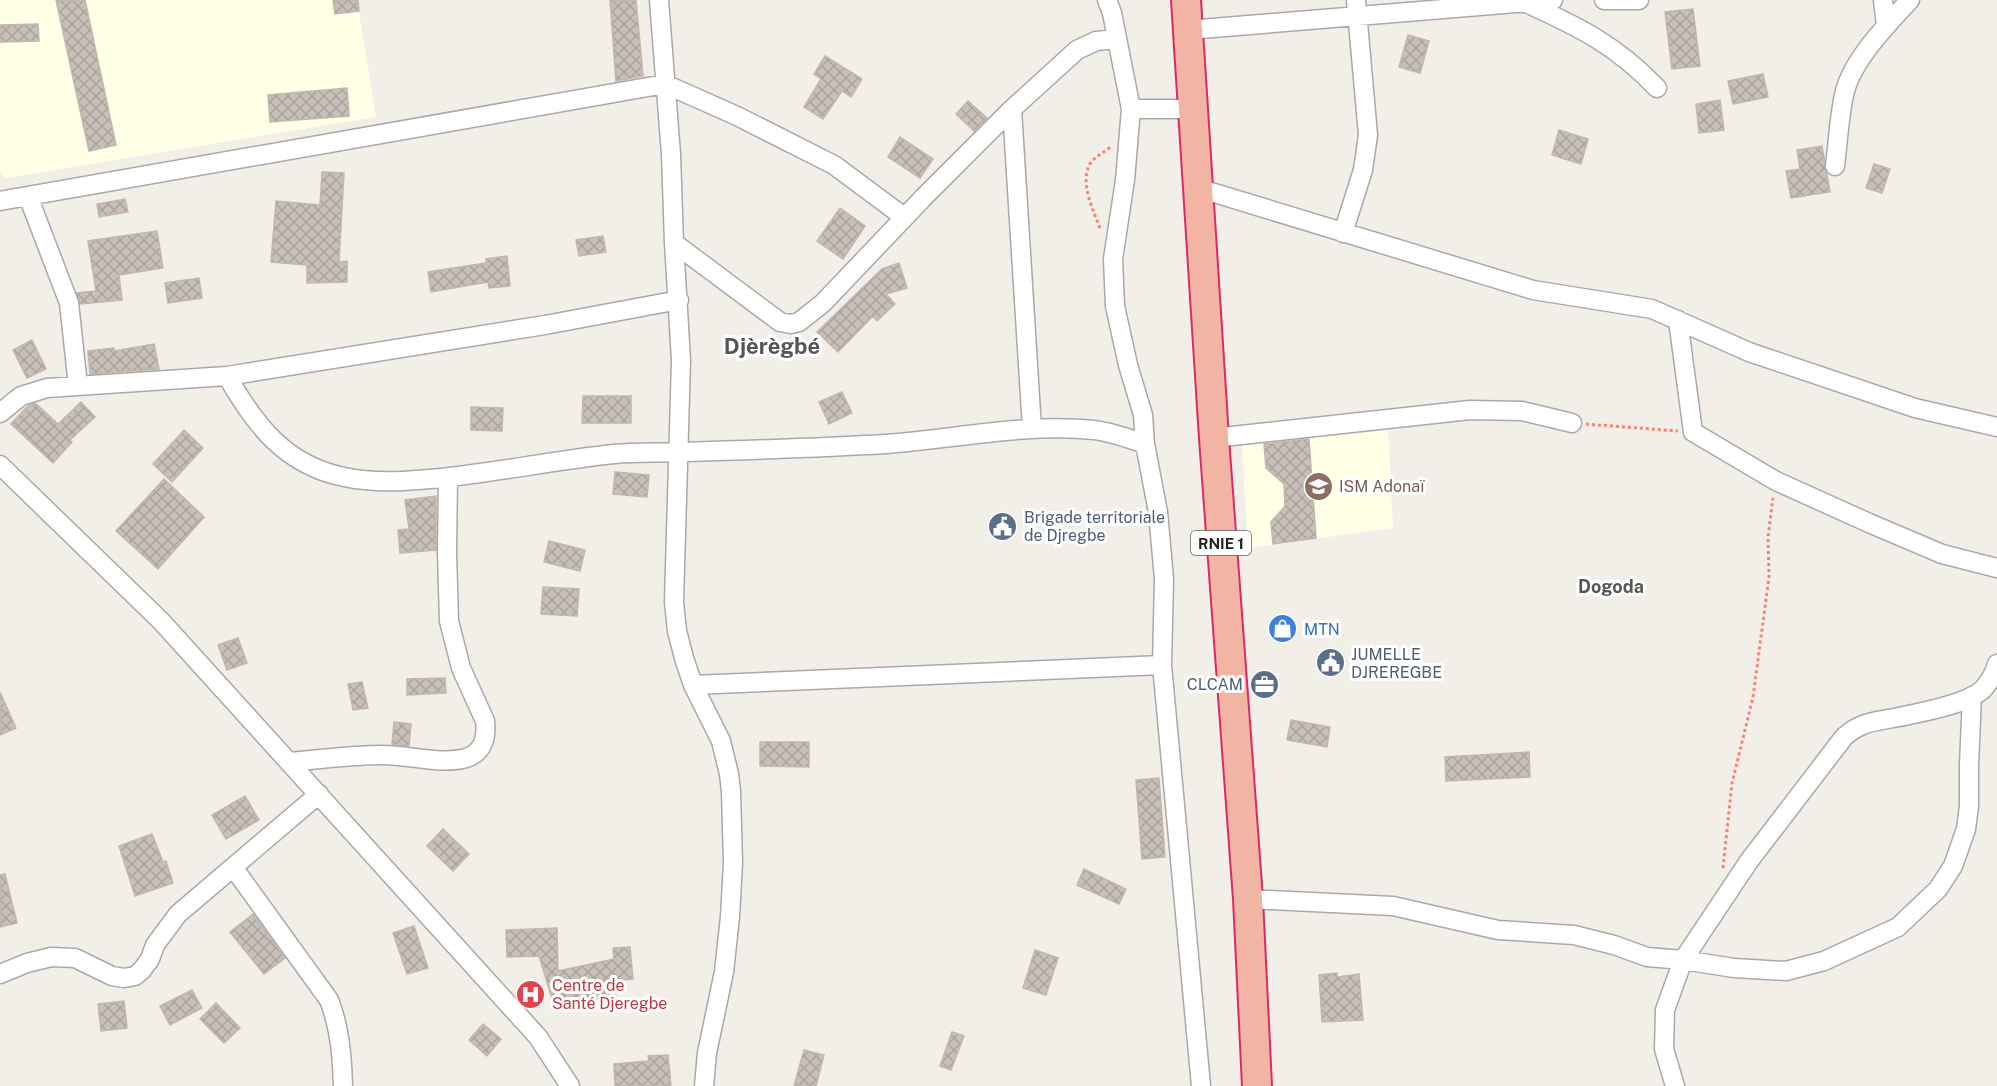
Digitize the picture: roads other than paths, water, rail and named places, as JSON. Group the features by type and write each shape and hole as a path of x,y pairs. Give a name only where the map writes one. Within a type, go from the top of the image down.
{"highway":[{"name":"RNIE 1","path":"1186,0 1214,438 1248,899 1257,1086"}],"street":[{"path":"659,0 671,154 681,360 674,602 680,640 693,685 714,725 726,757 731,791 733,863 730,917 724,972 710,1033 704,1086"},
{"path":"1107,0 1112,13 1131,109 1122,209 1113,259 1115,306 1128,365 1143,415 1145,444 1158,512 1164,579 1162,665 1201,1086"},
{"path":"1188,30 1357,8 1553,0"},
{"path":"1604,0 1639,0"},
{"path":"1883,0 1886,26"},
{"path":"1835,166 1844,94 1854,70 1886,26 1910,0"},
{"path":"1524,2 1568,21 1613,48 1637,67 1657,88"},
{"path":"1343,233 1363,170 1368,135 1357,8"},
{"path":"674,243 780,322 791,324 799,322 823,303 1012,109 1077,50 1096,41 1117,39"},
{"path":"0,201 664,84 737,116 834,165 904,218"},
{"path":"1131,109 1193,108"},
{"path":"1012,109 1032,429"},
{"path":"1198,188 1533,290 1653,309 1749,352 1915,408 1997,427"},
{"path":"28,196 69,303 78,386"},
{"path":"0,413 21,396 47,388 227,376 678,300"},
{"path":"1677,320 1693,432 1776,481 1942,554 1997,568"},
{"path":"227,376 248,412 267,435 287,452 312,467 343,477 375,482 448,477 615,454 886,444 1032,429 1094,430 1145,444"},
{"path":"1214,438 1470,411 1522,411 1572,423"},
{"path":"0,465 161,621 538,1037 570,1086"},
{"path":"290,762 383,755 445,760 466,758 479,751 486,731 485,721 461,668 449,621 448,477"},
{"path":"1675,1086 1664,1049 1665,1010 1683,960 1749,861 1853,728 1866,722 1905,716 1972,696 1983,689 1997,664"},
{"path":"693,685 1162,665"},
{"path":"1248,899 1393,906 1498,930 1574,935 1614,945 1647,957 1786,972 1824,961 1898,927 1938,889 1953,866 1966,829 1969,806 1972,696"},
{"path":"0,974 27,963 59,957 75,958 112,976 124,978 135,976 150,959 155,945 178,914 319,794"},
{"path":"233,867 329,1000 335,1015 342,1049 343,1086"}],"place":[{"name":"ISM Adonaï","path":"1318,486"},
{"name":"Brigade territoriale de Djregbe","path":"1003,526"},
{"name":"MTN","path":"1283,629"},
{"name":"JUMELLE DJREREGBE","path":"1330,663"},
{"name":"CLCAM","path":"1264,684"},
{"name":"Centre de Santé Djeregbe","path":"531,994"}],"district":[{"name":"Djèrègbé","path":"772,346"},
{"name":"Dogoda","path":"1611,586"}]}
